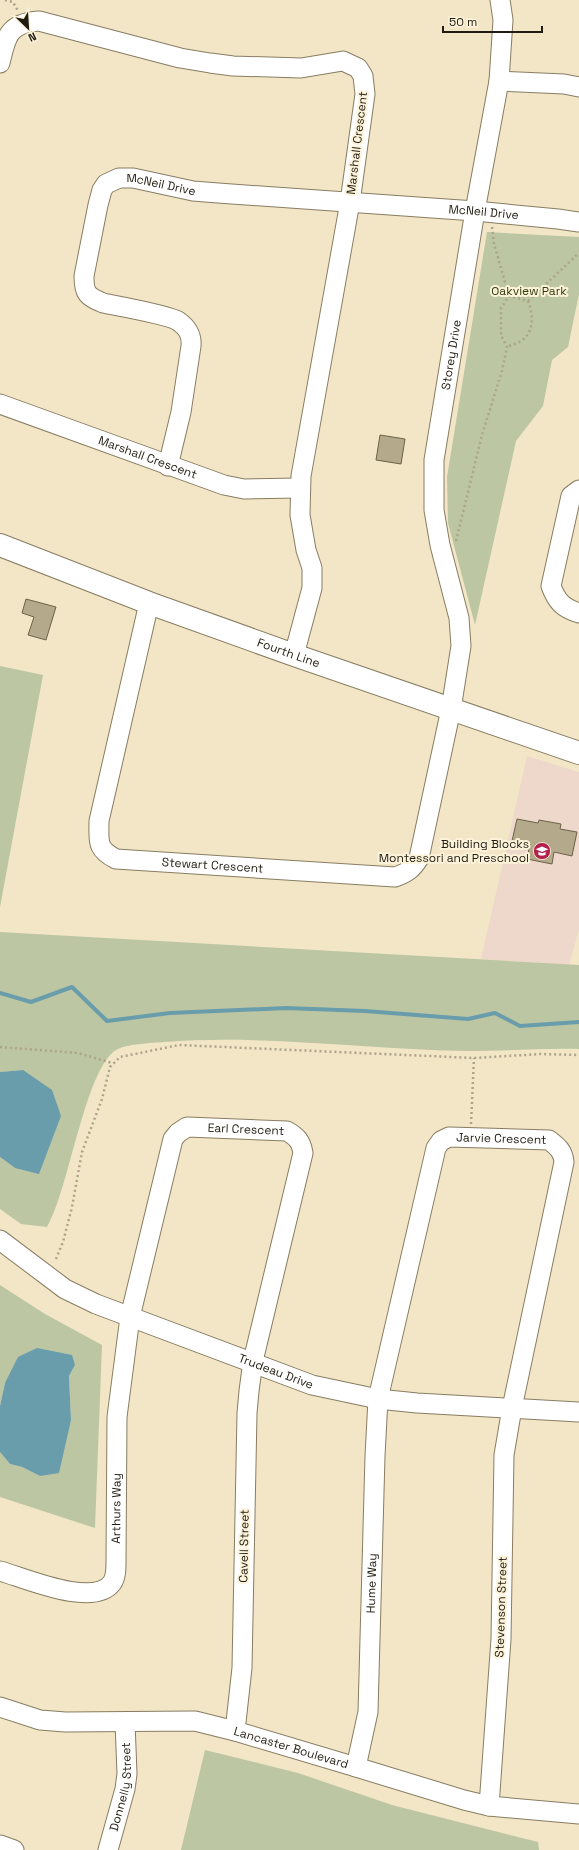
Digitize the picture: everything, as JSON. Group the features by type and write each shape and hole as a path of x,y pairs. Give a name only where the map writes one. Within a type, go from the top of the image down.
{"main road":[{"name":"Fourth Line","path":"0,545 149,603 294,656 579,753"}],"street":[{"name":"Storey Drive","path":"451,709 461,646 460,618 434,510 434,460 483,212 499,81 502,20 500,0"},
{"name":"Marshall Crescent","path":"0,63 7,36 15,27 24,22 39,21 180,58 233,66 301,68 343,61 358,68 363,76 365,94 350,202 303,463 300,488 300,515 306,550 312,568 312,588 294,656"},
{"path":"499,81 564,84 579,87"},
{"name":"McNeil Drive","path":"168,466 181,412 192,338 189,330 176,320 103,303 86,294 84,276 98,205 106,184 119,178 133,178 193,191 483,212 579,222"},
{"name":"Marshall Crescent","path":"0,404 168,466 233,487 300,488"},
{"path":"579,490 571,496 551,586 555,598 561,606 579,613"},
{"name":"Stewart Crescent","path":"149,603 99,821 98,839 100,845 109,855 116,859 395,876 406,874 419,858 451,709"},
{"name":"Earl Crescent","path":"130,1317 173,1139 178,1133 187,1127 287,1131 297,1137 301,1143 303,1153 253,1361"},
{"name":"Jarvie Crescent","path":"378,1399 436,1148 441,1141 449,1137 549,1140 563,1153 564,1162 512,1408"},
{"name":"Trudeau Drive","path":"0,1240 65,1289 130,1317 253,1361 312,1385 378,1399 458,1406 579,1412"},
{"name":"Arthurs Way","path":"0,1571 59,1590 93,1592 102,1591 112,1583 116,1573 118,1417 130,1317"},
{"name":"Cavell Street","path":"235,1731 242,1668 247,1413 253,1361"},
{"name":"Hume Way","path":"356,1767 368,1712 374,1456 378,1399"},
{"name":"Stevenson Street","path":"490,1806 500,1639 504,1456 512,1408"},
{"name":"Lancaster Boulevard","path":"0,1707 40,1720 195,1722 235,1731 464,1800 490,1806 579,1814"},
{"name":"Donnelly Street","path":"108,1850 126,1781 125,1722"},
{"path":"0,1845 14,1850"}],"path":[{"path":"447,569 461,527 482,434 502,371 507,347 501,335 501,308 509,296 483,212"},
{"path":"528,301 579,252"},
{"path":"507,347 524,339 532,324 532,310 528,301 518,297 509,296"},
{"path":"56,1259 63,1242 72,1207 82,1152 102,1099 112,1063 120,1057 179,1045 474,1058 541,1054 579,1055"},
{"path":"0,1048 78,1053 112,1063"},
{"path":"471,1138 474,1058"}],"shaded area":[{"name":"Building Blocks Montessori and Preschool","path":"527,756 579,772 579,930 569,965 481,959"}],"green space":[{"name":"Oakview Park","path":"487,232 579,237 579,294 568,347 552,360 543,406 516,441 475,625 448,523 447,477"},
{"path":"0,666 43,675 0,907"},
{"path":"0,932 579,965 579,1049 470,1051 432,1050 240,1040 164,1042 126,1046 116,1050 105,1062 95,1080 86,1105 63,1186 55,1210 47,1227 21,1224 0,1209 0,1157 15,1168 23,1070 0,1072"},
{"path":"0,1285 45,1314 102,1345 95,1528 0,1497 0,1452 10,1464 22,1467 40,1476 71,1420 69,1376 75,1365 5,1383 0,1406"},
{"path":"205,1750 298,1773 392,1805 538,1842 539,1850 181,1850"}],"water":[{"path":"23,1070 52,1090 61,1116 39,1174 15,1168 0,1157 0,1072"},
{"path":"37,1348 72,1355 75,1365 69,1376 71,1420 59,1473 40,1476 22,1467 10,1464 0,1452 0,1406 5,1383 18,1357"}],"building":[{"path":"380,435 405,439 401,464 376,460"},
{"path":"26,599 56,607 46,640 28,635 34,617 22,613"},
{"path":"517,819 538,823 539,820 561,824 560,829 577,832 572,856 554,852 552,864 527,859 530,844 512,841"}],"waterway":[{"path":"0,993 31,1002 72,987 107,1021 170,1013 286,1008 365,1011 468,1019 495,1013 520,1026 579,1022"}],"place":[{"name":"Building Blocks Montessori and Preschool","path":"542,851"}]}
